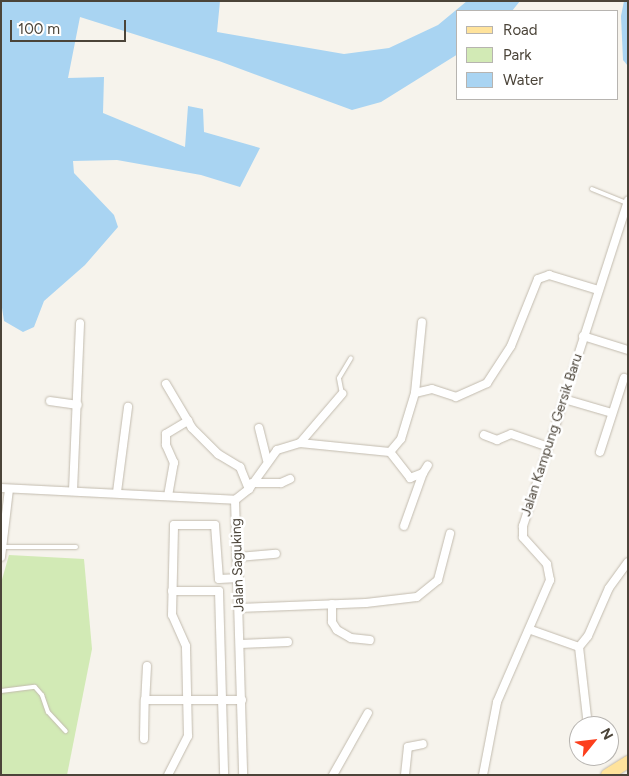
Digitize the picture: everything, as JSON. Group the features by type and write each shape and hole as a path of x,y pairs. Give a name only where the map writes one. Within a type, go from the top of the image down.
{"main road":[{"path":"607,775 628,762"},
{"path":"614,775 628,769"}],"street":[{"name":"Jalan Kampung Gersik Baru","path":"483,775 493,715 531,630 550,580 550,571 529,547 522,532 627,201"},
{"path":"415,393 432,389 456,397 487,383 511,346 538,279 549,275 598,290"},
{"path":"390,452 401,439 415,393 422,322"},
{"path":"73,491 80,323"},
{"path":"583,336 628,350"},
{"path":"600,452 624,378"},
{"path":"166,384 188,421 218,454 240,467 251,486"},
{"path":"300,444 342,394"},
{"path":"564,398 612,413"},
{"path":"50,401 78,405"},
{"path":"117,492 128,407"},
{"path":"168,496 174,463 166,445 166,434 188,421"},
{"path":"259,428 267,460"},
{"path":"484,435 497,440 512,434 548,447"},
{"path":"235,500 251,486 267,460 277,450 300,444 390,452 410,478 423,473"},
{"path":"404,526 423,473 428,465"},
{"path":"251,486 281,483 290,479"},
{"path":"1,557 5,489"},
{"name":"Jalan Saguking","path":"5,489 117,492 235,500 239,578 243,775"},
{"path":"168,775 187,741 186,646 173,620 172,528 178,524 215,525 219,579 224,775"},
{"path":"239,608 412,598 423,594 443,570 450,534"},
{"path":"238,557 276,554"},
{"path":"587,716 579,647 588,636 609,588 628,562"},
{"path":"219,579 239,578"},
{"path":"172,591 219,590"},
{"path":"332,604 332,622 337,630 351,638 370,640"},
{"path":"531,630 579,647"},
{"path":"240,644 288,642"},
{"path":"144,739 147,666"},
{"path":"146,700 186,702 242,700"},
{"path":"333,775 368,713"},
{"path":"405,775 408,747 423,744"}],"lane":[{"path":"592,189 627,201"},
{"path":"342,394 339,378 351,358"},
{"path":"2,547 76,548"},
{"path":"1,691 35,687 42,695 48,712 66,731"}],"green space":[{"path":"9,555 84,559 92,649 67,775 1,775 1,583"}],"water":[{"path":"1,1 220,1 217,32 344,54 389,48 438,25 456,10 456,55 381,102 352,110 219,61 80,17 68,78 104,77 103,113 185,147 188,106 203,109 204,132 260,148 240,187 201,175 117,160 73,161 74,173 114,215 118,227 85,265 44,301 34,327 23,332 4,321 1,301"},
{"path":"467,1 520,1 513,10 456,10"},
{"path":"624,1 628,1 628,66 623,60 621,16"}]}
